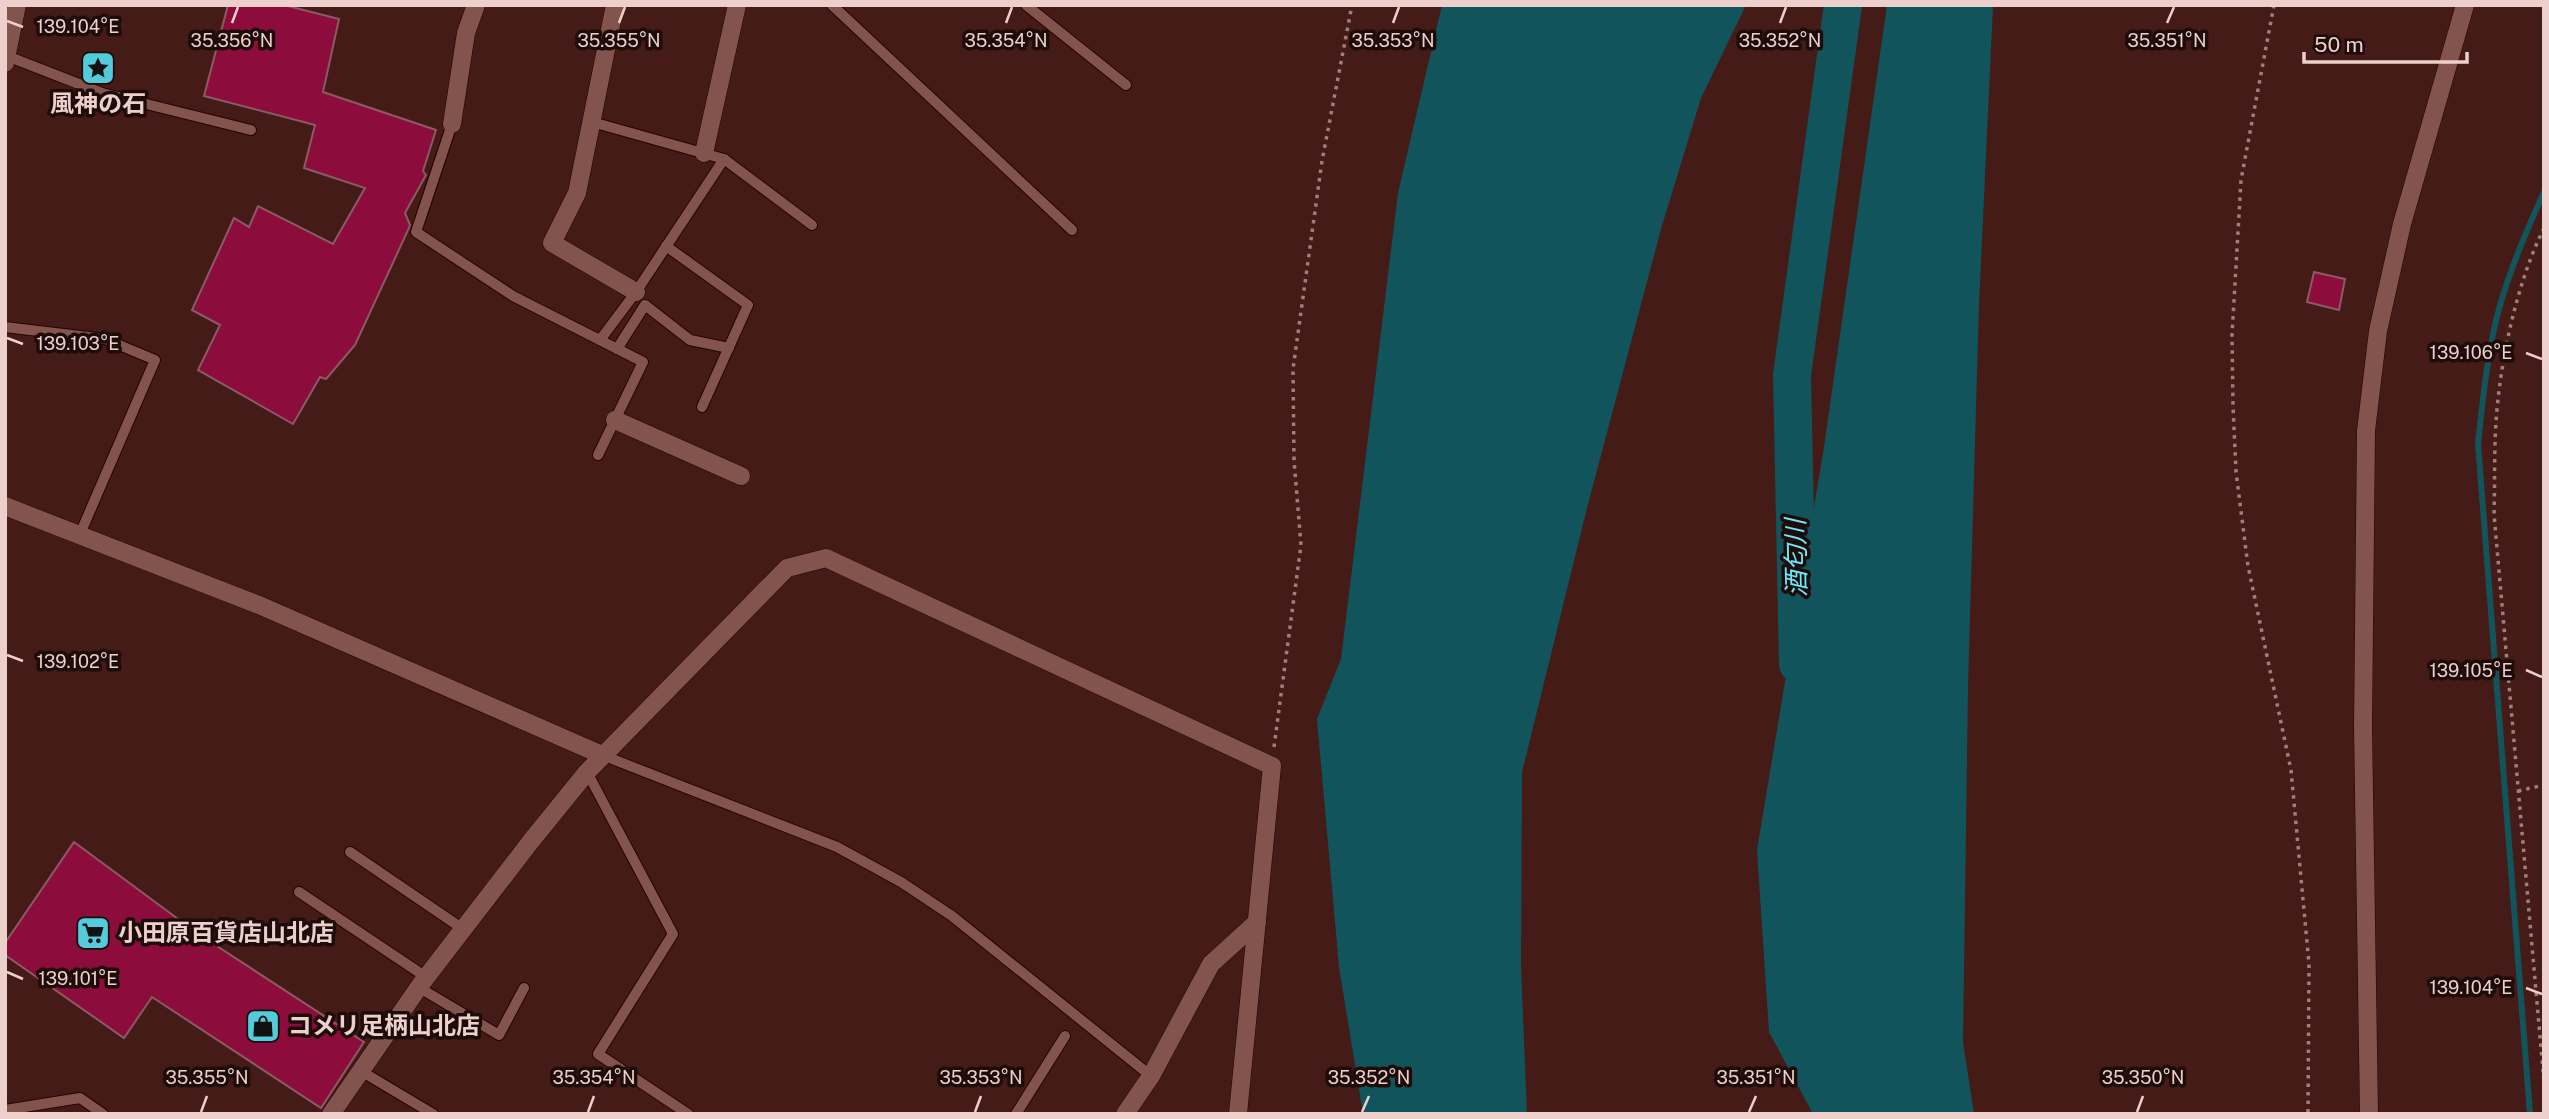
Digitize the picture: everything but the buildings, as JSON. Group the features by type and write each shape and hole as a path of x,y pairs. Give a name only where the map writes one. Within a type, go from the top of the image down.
{"street":[{"path":"6,60 17,5"},
{"path":"452,124 466,33 476,5"},
{"path":"615,5 576,193 552,243 636,292"},
{"path":"704,153 737,5"},
{"path":"2368,1114 2363,727 2366,431 2378,331 2402,225 2465,5"},
{"path":"615,420 741,476"},
{"path":"5,506 271,610 602,755"},
{"path":"331,1114 422,982 531,841 602,755 787,568 826,558 1272,766 1238,1114"},
{"path":"1125,1114 1151,1076 1211,964 1257,922"}],"lane":[{"path":"1026,5 1126,85"},
{"path":"835,6 1072,230"},
{"path":"6,60 103,93 251,130"},
{"path":"592,122 724,159 812,225"},
{"path":"452,124 416,232 513,296 643,362 598,455"},
{"path":"600,340 636,292 724,159"},
{"path":"666,246 748,305 702,407"},
{"path":"617,349 645,305 690,340 729,348"},
{"path":"5,327 105,339 155,360 80,534"},
{"path":"602,755 837,847 901,882 951,916 1151,1076"},
{"path":"587,772 673,934 598,1054 688,1114"},
{"path":"350,852 463,929"},
{"path":"299,892 499,1035 524,988"},
{"path":"1016,1114 1065,1036"},
{"path":"361,1071 433,1114"},
{"path":"5,1110 80,1098 103,1114"}],"path":[{"path":"1272,766 1301,545 1294,460 1293,369 1322,161 1352,5"},
{"path":"2274,5 2242,180 2232,335 2233,407 2236,472 2248,566 2291,770 2309,964 2308,1114"},
{"path":"2544,228 2534,248 2511,320 2496,420 2494,514 2544,1082"},
{"path":"2518,791 2544,785"}],"water":[{"path":"1442,5 1746,5 1701,98 1661,229 1587,508 1522,772 1521,967 1527,1114 1363,1114 1339,967 1317,719 1341,659 1398,193"},
{"path":"1887,5 1993,5 1979,304 1968,686 1963,1042 1974,1114 1813,1114 1769,1032 1757,850 1824,447"}],"waterway":[{"name":"酒匂川","path":"1798,664 1792,375 1843,5"},
{"path":"2530,1114 2478,444 2488,359 2499,309 2525,235 2544,192"}],"place":[{"name":"風神の石","path":"98,68"},
{"name":"小田原百貨店山北店","path":"93,933"},
{"name":"コメリ足柄山北店","path":"263,1026"}]}
